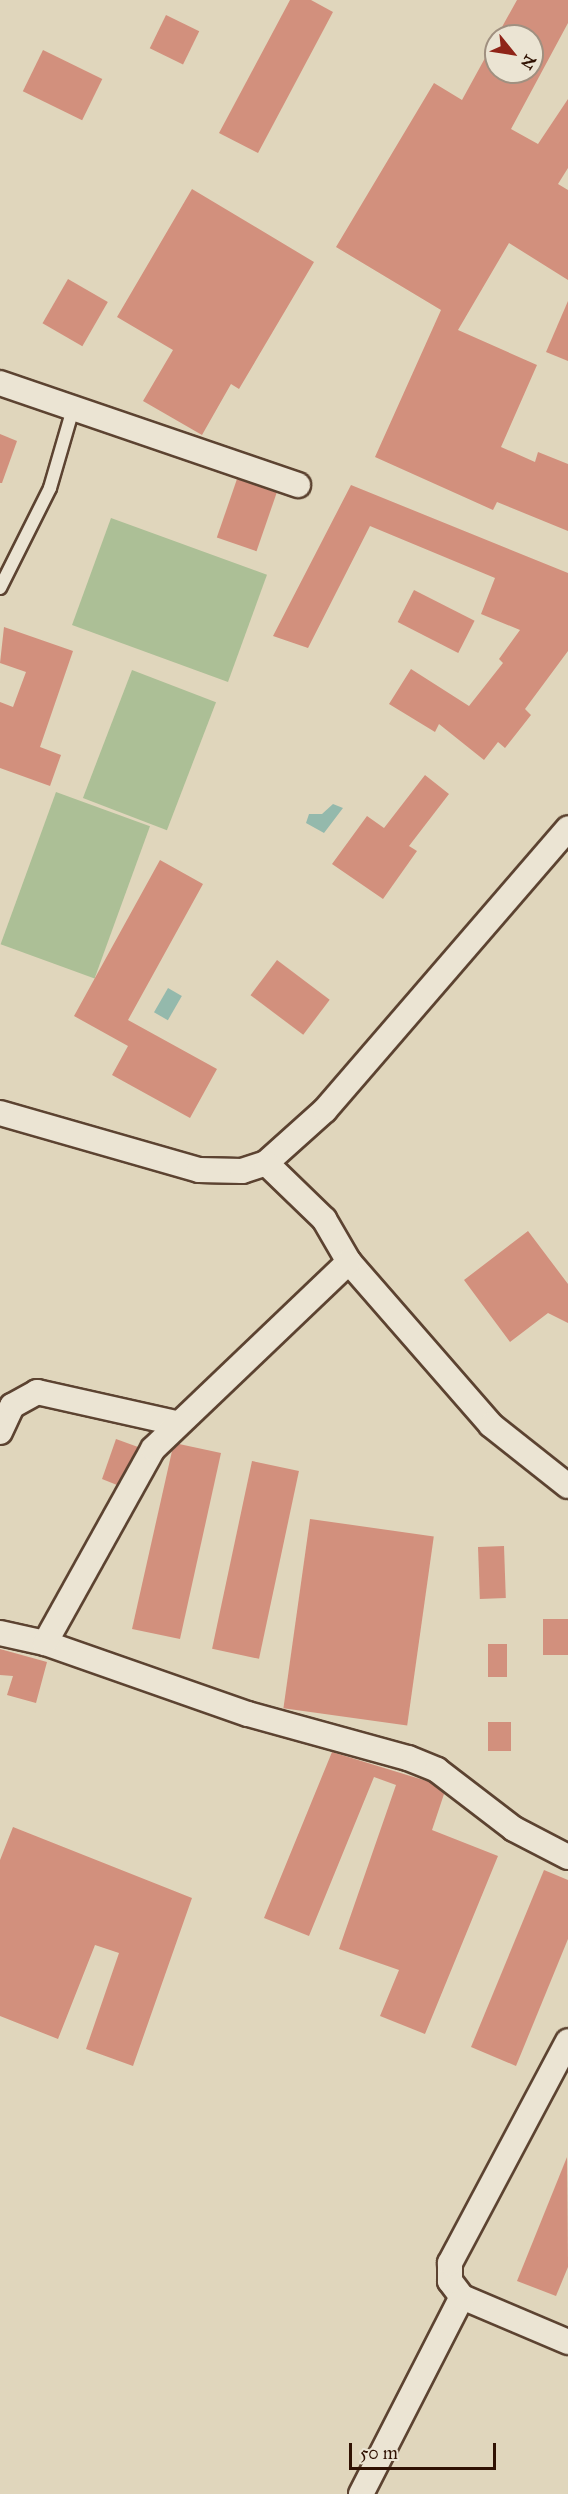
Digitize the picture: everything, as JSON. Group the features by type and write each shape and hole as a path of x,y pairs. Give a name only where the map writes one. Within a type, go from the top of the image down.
{"street":[{"path":"0,383 298,485"},
{"path":"0,1113 200,1170 242,1171 266,1163 325,1110 568,828"},
{"path":"266,1163 324,1219 349,1262 490,1425 568,1486"},
{"path":"45,1643 153,1449 176,1423 349,1262"},
{"path":"0,1432 12,1406 37,1392 176,1423"},
{"path":"0,1633 45,1643 248,1714 417,1762 437,1770 514,1829 568,1857"},
{"path":"568,2041 450,2263 450,2281 462,2297 568,2342"},
{"path":"361,2494 462,2297"}],"lane":[{"path":"0,588 50,488 73,409"}],"green space":[{"path":"111,518 267,575 228,682 72,625"},
{"path":"132,670 216,702 167,830 83,798"},
{"path":"56,792 150,826 95,978 1,944"}],"water":[{"path":"333,804 343,808 324,833 306,823 309,814 322,814"},
{"path":"168,988 182,996 168,1020 154,1012"}],"building":[{"path":"290,0 311,0 333,12 258,153 219,133"},
{"path":"517,0 568,0 568,23 544,68 544,24 504,24"},
{"path":"166,15 199,31 183,64 150,48"},
{"path":"43,50 102,79 82,120 23,91"},
{"path":"484,60 484,84 535,84 511,129 538,144 568,99 568,168 558,184 568,190 568,280 509,243 458,330 537,365 501,447 535,462 538,452 568,464 568,531 497,502 493,510 375,457 441,310 336,247 434,83 462,100"},
{"path":"192,189 314,262 239,389 231,384 202,435 143,401 173,350 117,317"},
{"path":"68,279 108,302 82,346 43,323"},
{"path":"568,301 568,361 546,352"},
{"path":"0,434 17,441 2,483 0,483"},
{"path":"237,479 277,493 257,551 217,538"},
{"path":"351,485 568,573 568,651 525,709 531,715 505,748 498,742 484,760 439,724 435,732 389,704 411,669 469,706 503,663 499,659 520,630 481,614 495,578 370,526 308,648 273,636"},
{"path":"414,590 475,621 458,653 398,622"},
{"path":"4,627 73,651 40,747 61,755 50,786 0,768 0,702 13,707 26,672 0,663"},
{"path":"425,775 449,794 409,846 417,851 383,899 332,864 367,816 384,828"},
{"path":"160,860 203,884 128,1020 217,1069 190,1118 112,1075 128,1046 74,1016"},
{"path":"277,960 330,1000 303,1035 251,995"},
{"path":"528,1231 568,1284 568,1323 548,1313 510,1342 464,1280"},
{"path":"116,1439 138,1447 117,1485 102,1479"},
{"path":"179,1444 221,1453 180,1639 132,1629 172,1451"},
{"path":"252,1461 299,1471 259,1659 212,1649"},
{"path":"310,1519 434,1536 407,1726 283,1708"},
{"path":"504,1546 506,1598 480,1599 478,1547"},
{"path":"543,1619 568,1619 568,1655 543,1655"},
{"path":"488,1644 507,1644 507,1677 488,1677"},
{"path":"0,1649 47,1662 36,1703 7,1695 13,1676 0,1675"},
{"path":"488,1722 511,1722 511,1751 488,1751"},
{"path":"332,1752 430,1782 444,1794 432,1830 498,1856 425,2034 380,2016 399,1970 339,1949 396,1785 374,1777 309,1936 264,1918"},
{"path":"13,1827 192,1898 133,2066 86,2049 119,1953 95,1945 58,2039 0,2016 0,1860"},
{"path":"544,1870 568,1880 568,1939 516,2066 471,2047"},
{"path":"567,2157 568,2267 556,2296 517,2281"}]}
